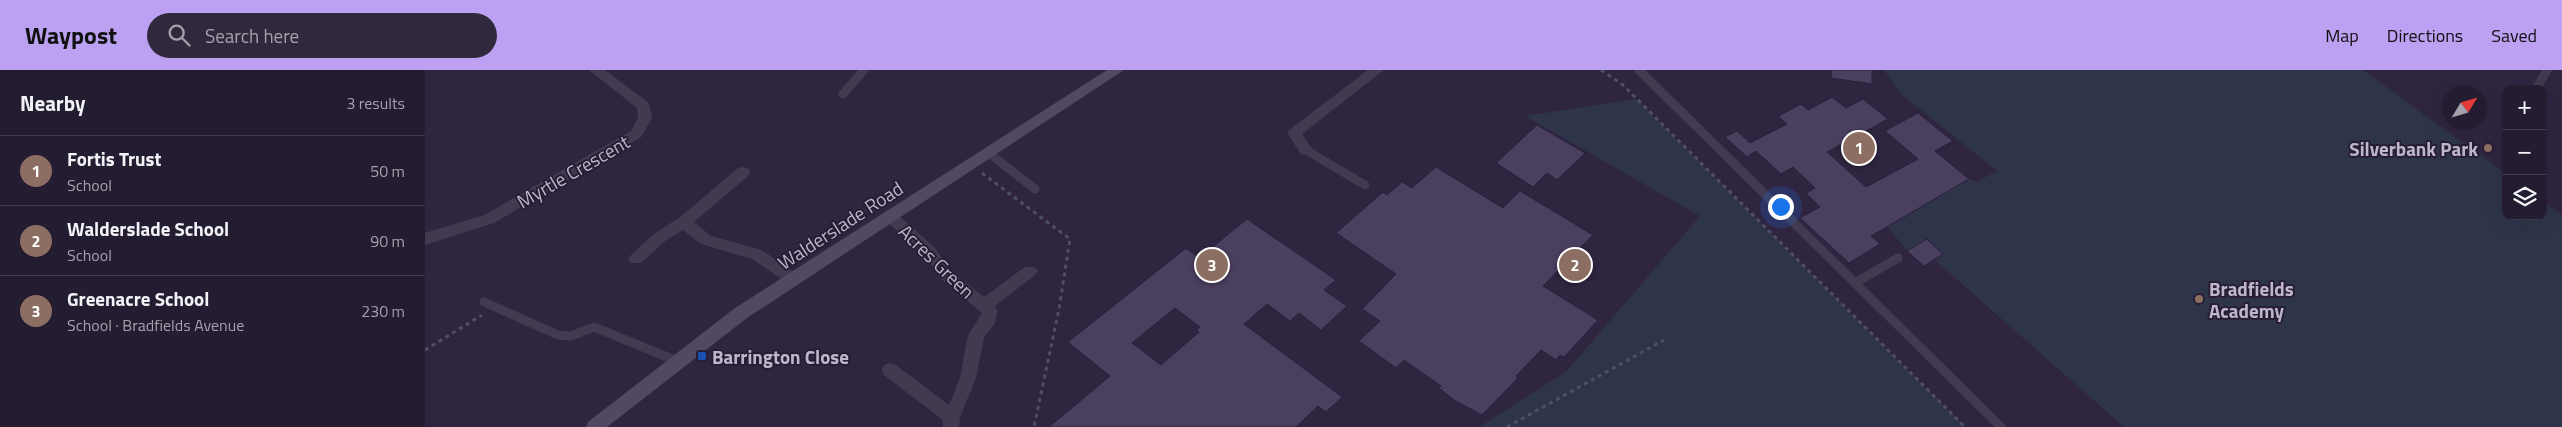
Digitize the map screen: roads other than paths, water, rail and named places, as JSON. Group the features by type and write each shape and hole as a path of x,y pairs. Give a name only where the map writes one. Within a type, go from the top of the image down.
{"street":[{"name":"Myrtle Crescent","path":"425,239 489,219 637,134 645,118 644,106 596,70"},
{"name":"Walderslade Road","path":"593,427 677,361 793,279 1117,70"},
{"path":"1306,150 1295,133 1377,70"},
{"path":"636,259 660,237 685,222 743,172"},
{"name":"Acres Green","path":"890,216 926,248 946,275 990,311 988,320 976,336 969,378 952,422 891,370"},
{"path":"685,222 706,240 757,254 793,279"},
{"name":"Acres Green","path":"983,306 1030,271"}],"lane":[{"path":"843,94 864,70"},
{"path":"1639,70 2001,427"},
{"path":"2538,85 2547,70"},
{"path":"1306,150 1365,185"},
{"path":"989,153 1035,189"},
{"path":"1855,283 1898,258"},
{"path":"484,302 558,335 571,336 594,327 677,361"}],"place":[{"name":"Fortis Trust","path":"1859,148"},
{"name":"Silverbank Park","path":"2488,148"},
{"name":"Greenacre School","path":"1212,265"},
{"name":"Walderslade School","path":"1575,265"},
{"name":"Bradfields Academy","path":"2199,299"},
{"name":"Barrington Close","path":"702,356"}]}
